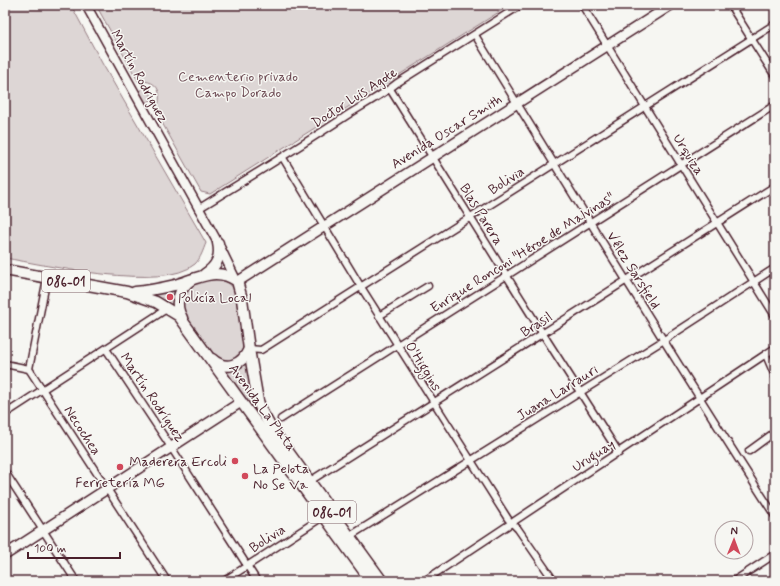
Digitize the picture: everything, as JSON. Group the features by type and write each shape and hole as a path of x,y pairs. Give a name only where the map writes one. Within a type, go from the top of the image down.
{"main road":[{"name":"Avenida Oscar Smith","path":"237,282 671,5"},
{"path":"205,274 212,270 217,262 219,253 218,243"},
{"name":"Avenida La Plata","path":"5,270 126,292 152,300 168,308 183,319 241,402 276,448 371,581"},
{"name":"Avenida La Plata","path":"126,292 156,289 205,274 223,274 237,282 242,299 249,350 258,400 262,412 271,428 382,581"},
{"path":"183,319 178,310 179,297 185,286 195,278"},
{"path":"207,354 217,363 225,366 231,366 239,363 249,350"},
{"path":"5,555 241,402"}],"street":[{"name":"Martín Rodríguez","path":"86,5 218,243 237,282"},
{"name":"Doctor Luis Agote","path":"198,209 283,158 397,83 521,5"},
{"name":"Urquiza","path":"582,5 775,316"},
{"path":"730,5 775,76"},
{"name":"Bolivia","path":"249,350 261,350 775,24"},
{"name":"Vélez Sarsfield","path":"475,35 555,163 626,282 664,340 699,399 775,516"},
{"name":"Blas Parera","path":"390,89 542,334 619,452"},
{"name":"Enrique Ronconi \"Héroe de Malvinas\"","path":"281,419 775,105"},
{"name":"O'Higgins","path":"283,158 361,287 471,461 512,523 518,529 554,581"},
{"name":"Brasil","path":"310,481 626,282 775,186"},
{"name":"Juana Larrauri","path":"350,536 664,340 775,268"},
{"path":"5,364 29,369 47,278"},
{"path":"379,316 428,286"},
{"path":"5,414 168,308"},
{"name":"Uruguay","path":"424,581 775,348"},
{"name":"Martín Rodríguez","path":"106,349 257,581"},
{"path":"766,355 775,376"},
{"name":"Necochea","path":"29,369 167,581"},
{"path":"748,451 775,432"},
{"path":"5,472 76,581"},
{"name":"Bolivia","path":"224,581 324,516"},
{"path":"738,580 774,558"}],"green space":[{"path":"5,5 71,5 102,63 206,243 195,264 179,272 158,276 132,276 103,274 5,258"},
{"name":"Cementerio privado Campo Dorado","path":"96,5 510,5 210,194 201,192 156,112 159,99 158,89 151,83 138,81"},
{"path":"143,88 148,89 151,94 151,100 144,104 138,92"},
{"path":"204,279 218,279 226,281 235,291 243,344 243,350 237,359 224,362 212,355 182,309 182,295 190,285"},
{"path":"177,288 173,299 173,306 146,294"},
{"path":"247,357 255,401 378,581 222,368"}],"place":[{"name":"Policía Local","path":"170,297"},
{"name":"Maderera Ercoli","path":"235,461"},
{"name":"Ferretería MG","path":"120,467"},
{"name":"La Pelota No Se Va","path":"245,476"}]}
